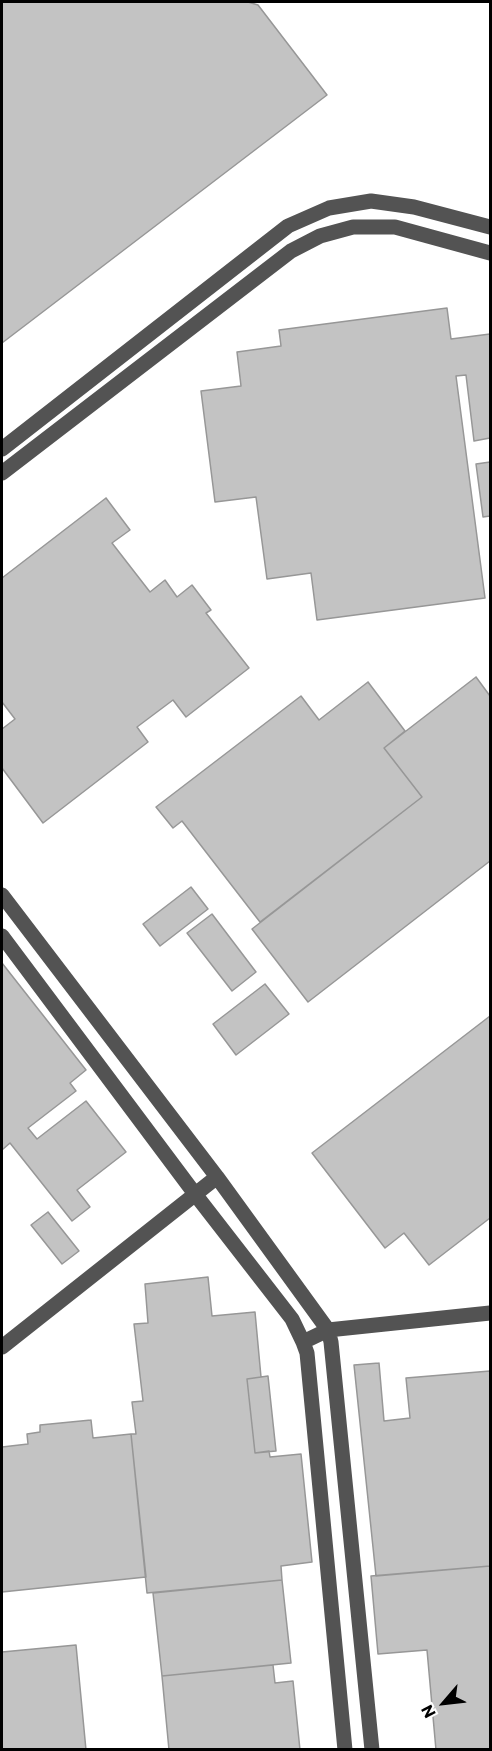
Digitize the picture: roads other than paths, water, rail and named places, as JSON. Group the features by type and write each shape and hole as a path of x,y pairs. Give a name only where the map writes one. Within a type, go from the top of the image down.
{"street":[{"path":"2,448 288,226 329,208 371,201 414,207 490,227"},
{"path":"2,473 291,251 320,236 353,227 395,227 490,252"},
{"path":"2,895 217,1177 328,1330 332,1342 372,1749"},
{"path":"2,936 195,1194 292,1319 303,1342 308,1365 345,1749"},
{"path":"2,1347 217,1177"},
{"path":"303,1342 328,1330 490,1313"}]}
